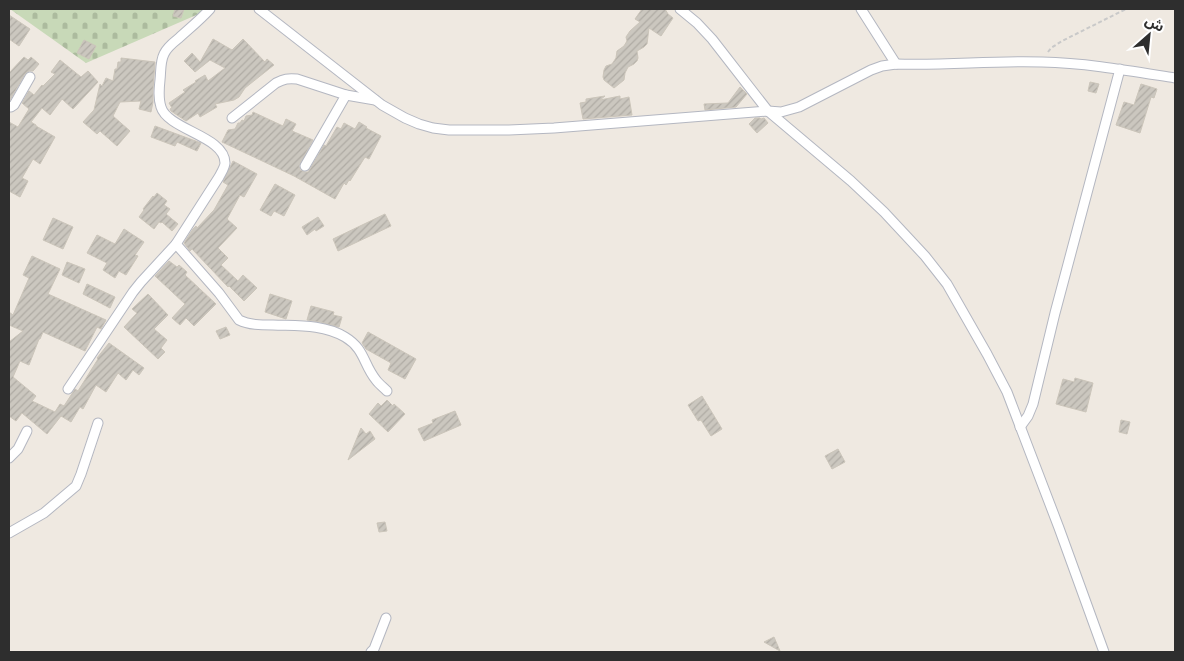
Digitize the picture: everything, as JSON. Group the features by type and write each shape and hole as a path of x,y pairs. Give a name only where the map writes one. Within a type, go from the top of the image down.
{"street":[{"path":"68,389 133,292 176,244 219,177 225,163 220,150 213,144 170,120 164,114 159,96 164,53 210,9"},
{"path":"259,9 376,100 404,118 433,128 449,130 509,130 768,111 781,112 791,110 826,94 871,70 896,64 1073,63 1175,78"},
{"path":"680,9 697,23 712,40 768,111 851,181 884,212 925,256 947,284 1007,392 1078,578 1104,652"},
{"path":"861,9 896,64"},
{"path":"1020,427 1028,416 1033,404 1060,294 1120,69"},
{"path":"9,107 11,108 14,105 30,77"},
{"path":"232,118 276,83 289,78 297,78 346,95 376,100"},
{"path":"305,166 346,95"},
{"path":"176,244 219,293 239,320 258,325 312,327 336,332 358,348 375,379 387,391"},
{"path":"9,532 44,513 76,486 82,474 98,423"},
{"path":"9,458 18,449 27,432"},
{"path":"371,652 386,618"}],"path":[{"path":"1040,62 1052,48 1062,41 1126,9"}],"green space":[{"path":"10,9 204,9 201,13 86,63"}],"building":[{"path":"175,9 184,9 181,18 173,16"},
{"path":"642,9 665,9 673,18 661,36 649,28 647,44 637,51 637,61 628,67 624,80 614,88 604,80 604,70 606,66 612,64 616,58 617,51 627,41 626,37 630,31 640,22 635,19"},
{"path":"9,15 30,29 19,46 9,39"},
{"path":"213,39 232,50 243,39 265,62 267,59 274,65 245,88 239,97 215,104 217,107 200,117 198,113 186,121 171,111 170,109 172,108 169,103 185,92 183,90 195,81 205,75 208,81 225,68 210,60 195,72 184,61 192,53 200,62"},
{"path":"84,40 96,46 89,59 77,53"},
{"path":"24,57 28,60 31,57 39,64 33,71 25,74 10,100 9,73"},
{"path":"121,58 155,62 151,112 139,109 141,101 120,102 113,116 130,131 117,146 100,131 97,134 83,122 94,110 100,84 102,86 106,78 113,81 115,69 117,69 118,62 121,62"},
{"path":"60,60 81,77 88,71 98,82 73,109 62,99 50,115 42,108 31,122 55,137 40,164 33,159 22,178 28,181 20,197 9,191 9,122 18,127 29,109 22,103 29,91 34,95 55,74 51,72"},
{"path":"1090,82 1099,84 1096,93 1088,91"},
{"path":"1141,84 1157,89 1154,98 1151,97 1140,133 1116,125 1124,102 1134,105"},
{"path":"740,87 747,94 736,107 705,110 704,104 728,103"},
{"path":"605,96 600,100 620,96 620,99 629,97 632,115 583,119 580,103 586,102 586,99"},
{"path":"253,112 283,126 286,119 296,124 292,131 313,140 299,166 300,170 305,172 308,172 337,127 341,129 344,123 355,129 359,122 381,136 369,159 365,157 350,181 346,185 344,183 335,199 294,176 222,142 228,130 235,129 238,123 242,120 244,121 246,116 252,115"},
{"path":"755,118 764,118 768,123 757,133 749,124"},
{"path":"155,126 201,143 197,151 177,142 175,146 151,137"},
{"path":"233,161 257,174 244,197 240,195 227,219 237,228 218,248 228,258 221,265 238,281 243,275 257,288 244,301 192,249 190,251 184,243 193,229 196,226 197,228 214,210 228,185 223,182"},
{"path":"275,184 295,195 284,216 274,211 271,216 260,210"},
{"path":"157,193 167,201 164,205 170,209 166,214 178,224 172,231 162,222 159,222 154,229 139,217 143,209"},
{"path":"385,214 391,226 338,251 333,239"},
{"path":"318,217 324,226 316,231 315,229 307,235 302,227"},
{"path":"53,218 73,227 63,249 43,240"},
{"path":"124,229 144,242 135,255 138,256 126,275 119,271 115,278 103,270 107,263 87,253 97,235 115,244"},
{"path":"32,256 60,269 48,294 106,320 101,329 97,327 85,351 43,332 29,365 20,361 13,377 36,396 32,401 55,412 60,404 64,406 75,389 78,391 97,358 109,343 144,368 139,375 133,370 126,380 118,373 106,392 96,385 83,409 80,407 71,422 61,416 47,434 22,413 16,421 9,416 9,342 23,331 9,325 9,312 13,315 29,278 23,275"},
{"path":"169,261 177,267 179,265 187,272 185,275 216,304 194,326 186,318 180,325 172,318 185,304 155,276"},
{"path":"67,262 85,269 79,283 62,275"},
{"path":"87,284 115,297 110,308 83,294"},
{"path":"148,294 168,315 154,329 167,340 161,348 165,352 158,359 124,327 137,313 132,309"},
{"path":"270,294 292,301 286,319 265,312"},
{"path":"311,306 334,312 333,315 342,317 339,327 307,320"},
{"path":"226,327 230,335 220,339 216,331"},
{"path":"368,332 416,359 405,379 388,370 391,363 366,349 362,343"},
{"path":"1075,378 1093,383 1086,412 1056,404 1063,379 1074,382"},
{"path":"702,396 722,429 711,436 701,420 698,421 688,405"},
{"path":"387,400 405,414 388,432 369,414 378,403 381,406"},
{"path":"455,411 461,425 424,441 418,429 433,423 432,420"},
{"path":"1121,420 1130,422 1127,434 1119,432"},
{"path":"361,428 366,434 370,431 375,439 348,460"},
{"path":"838,449 845,462 832,469 825,456"},
{"path":"385,522 387,531 379,532 377,523"},
{"path":"774,637 780,651 764,642"}]}
